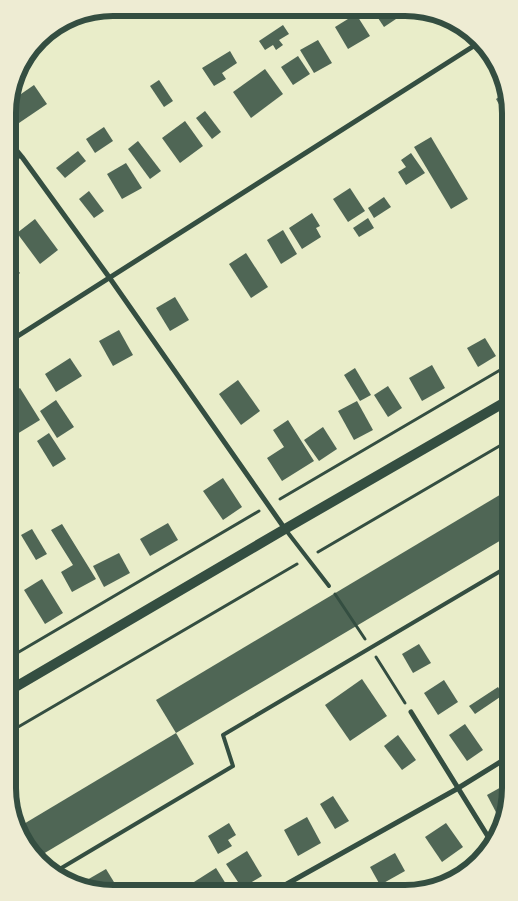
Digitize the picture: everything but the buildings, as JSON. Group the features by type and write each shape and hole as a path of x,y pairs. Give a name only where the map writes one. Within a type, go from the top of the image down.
{"main road":[{"path":"16,687 502,405"}],"street":[{"path":"16,337 474,46"},
{"path":"16,150 109,277 285,529"},
{"path":"16,154 22,157"},
{"path":"411,712 488,837"},
{"path":"285,885 502,761"}],"lane":[{"path":"285,529 329,586"},
{"path":"60,869 233,766 223,735 502,570"}],"path":[{"path":"16,728 502,444"}]}
